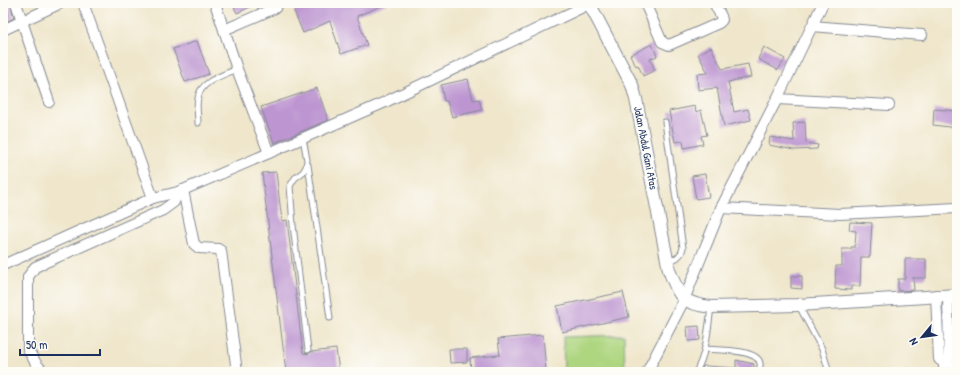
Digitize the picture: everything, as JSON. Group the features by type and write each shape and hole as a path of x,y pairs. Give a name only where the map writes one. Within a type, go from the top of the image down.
{"street":[{"path":"16,3 49,102"},
{"path":"3,30 61,3"},
{"path":"83,3 153,198"},
{"path":"215,3 237,69 269,154"},
{"path":"224,30 275,8 279,3"},
{"path":"3,265 153,198 181,191 381,104 589,3"},
{"name":"Jalan Abdul Gani Atas","path":"589,3 627,74 636,99 669,270 678,292 684,300"},
{"path":"645,3 662,42 669,45 672,45 719,23 722,20 714,3"},
{"path":"647,372 684,300 721,208 777,99 823,3"},
{"path":"812,26 922,34"},
{"path":"777,99 889,105"},
{"path":"44,372 36,364 28,350 28,277 30,272 40,264 163,210 174,202 181,191"},
{"path":"181,191 194,244 199,248 218,248 221,251 237,372"},
{"path":"721,208 840,214 957,208"},
{"path":"936,295 939,359 944,367"},
{"path":"684,300 702,306 711,307 798,305 953,295 949,359 944,367"},
{"path":"944,367 957,366"}],"lane":[{"path":"198,123 198,97 201,88 216,78 237,69"},
{"path":"665,122 683,248 679,257 668,262"},
{"path":"303,138 330,318"},
{"path":"307,160 305,170 295,178 290,186 308,350"},
{"path":"798,305 822,349 829,372"},
{"path":"696,372 702,362 706,349 711,307"},
{"path":"706,349 747,352 755,356 760,361 759,370 754,372"},
{"path":"702,362 706,371 736,371"}],"green space":[{"path":"624,335 625,372 564,372 563,337"}],"building":[{"path":"3,3 10,3 14,18 3,23"},
{"path":"232,3 259,3 237,13"},
{"path":"313,3 388,3 357,16 367,45 341,54 330,21 303,33 294,11"},
{"path":"197,41 209,74 185,82 173,49"},
{"path":"652,44 657,56 650,59 655,70 643,76 638,65 636,66 630,55"},
{"path":"711,47 722,69 748,64 751,77 728,82 734,112 748,109 751,120 724,126 717,88 698,90 697,74 708,73 698,54"},
{"path":"764,47 785,59 778,70 758,59"},
{"path":"468,79 473,100 479,99 482,110 452,117 447,101 444,101 441,85"},
{"path":"317,88 328,120 274,143 261,107"},
{"path":"695,106 696,112 701,110 707,135 701,136 703,144 684,148 683,141 675,142 669,111"},
{"path":"934,109 957,111 957,128 933,125"},
{"path":"805,122 806,143 818,145 817,149 794,150 769,145 770,137 794,141 793,123"},
{"path":"276,172 282,221 287,220 303,353 308,354 311,352 336,349 339,372 286,372 262,173"},
{"path":"705,174 709,197 696,199 692,176"},
{"path":"850,222 872,223 870,257 861,257 860,286 851,286 851,290 835,289 836,266 842,266 842,249 851,249 851,247 855,247 856,231 849,230"},
{"path":"905,259 926,259 926,278 913,278 914,290 898,291 898,279 905,279"},
{"path":"791,276 802,276 802,289 791,288"},
{"path":"623,292 629,317 562,332 557,306"},
{"path":"699,326 700,340 688,341 687,327"},
{"path":"543,335 546,372 471,372 470,358 500,355 498,339"},
{"path":"449,349 467,349 467,362 450,363"},
{"path":"736,360 754,364 754,368 750,372 740,372 736,367"}]}
